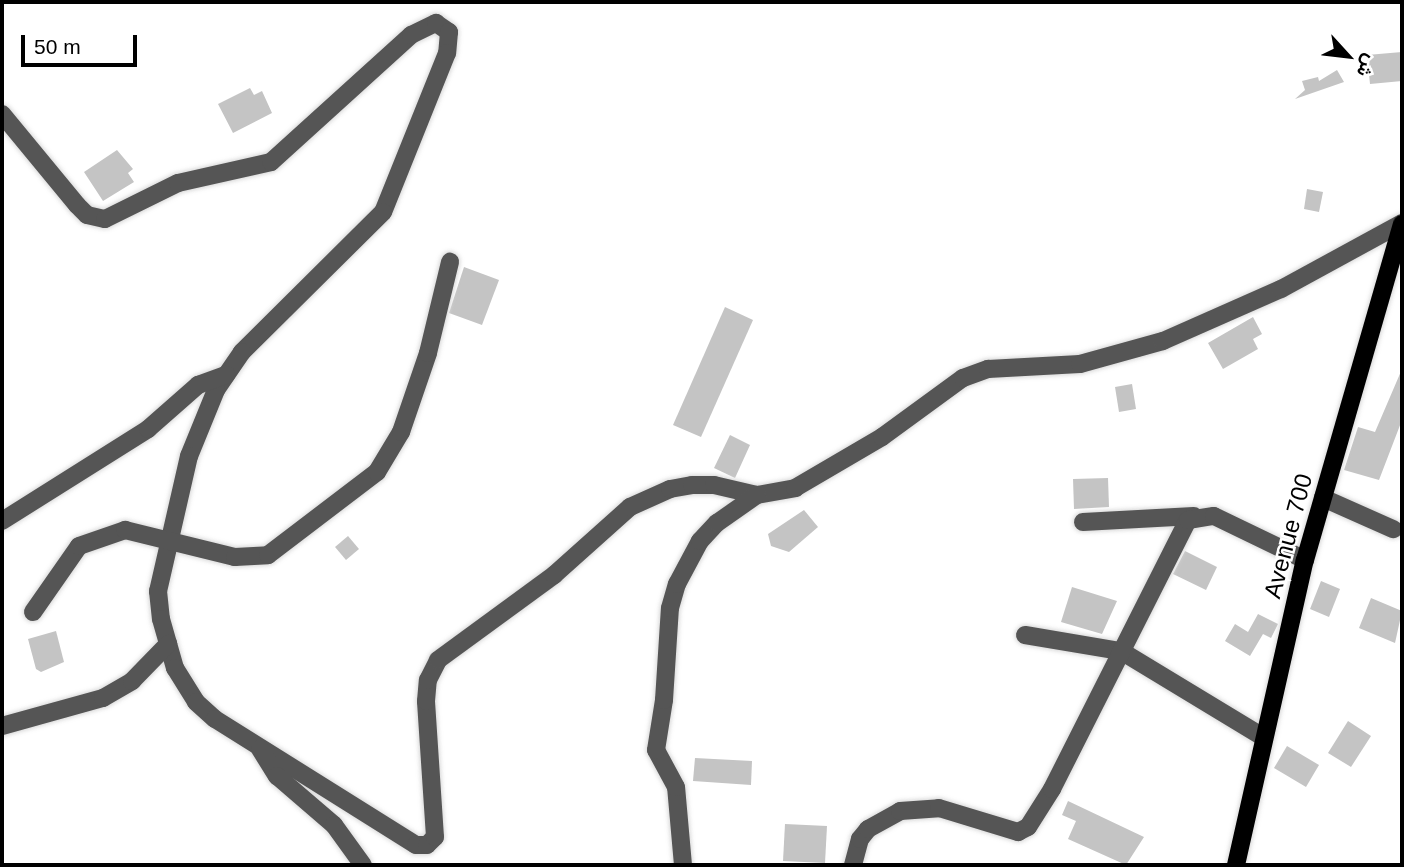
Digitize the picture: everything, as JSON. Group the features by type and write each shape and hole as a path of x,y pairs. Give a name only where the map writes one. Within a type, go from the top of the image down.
{"main road":[{"name":"Avenue 700","path":"1236,865 1305,560 1402,224"}],"street":[{"path":"2,114 77,205 87,215 105,219 178,184 271,162 411,35 436,23 449,32 447,53 383,212 242,352 226,376 189,456 158,591 175,668 196,702 407,841 427,845 435,837 427,771 426,701 438,660 554,575 612,520 649,496 670,489 714,485 757,495"},
{"path":"683,865 676,787 656,750 664,699 670,608 677,584 700,541 717,523 757,495 811,481 963,378 988,369 1080,364 1163,341 1281,289 1402,224"},
{"path":"33,612 79,546 125,530 235,556 268,555 377,472 401,432 428,353 450,262"},
{"path":"2,521 148,429 198,385 226,376"},
{"path":"1323,498 1393,528"},
{"path":"853,865 860,839 868,829 900,811 947,809 1023,831 1052,789 1146,606 1172,543 1194,516"},
{"path":"1083,522 1214,516 1305,560"},
{"path":"1026,635 1121,651 1263,737"},
{"path":"2,726 103,698 132,681 168,644"},
{"path":"259,746 277,776 334,825 363,865"}],"building":[{"path":"1402,52 1402,81 1370,84 1367,55"},
{"path":"1337,70 1344,82 1295,99 1305,90 1302,81 1318,77 1319,81"},
{"path":"250,88 254,95 262,91 272,113 233,133 218,104"},
{"path":"117,150 133,169 128,173 134,182 103,201 84,172"},
{"path":"1307,189 1323,192 1319,212 1304,209"},
{"path":"464,267 499,280 482,325 449,313"},
{"path":"725,307 753,320 701,437 673,425"},
{"path":"1253,317 1262,334 1253,339 1258,349 1223,369 1208,343"},
{"path":"1402,369 1402,420 1379,480 1344,470 1358,427 1375,432"},
{"path":"1132,384 1136,409 1119,412 1115,387"},
{"path":"730,435 750,445 735,478 714,468"},
{"path":"1108,478 1109,507 1074,509 1073,479"},
{"path":"804,510 818,527 789,552 771,546 768,534"},
{"path":"348,536 359,549 346,560 335,547"},
{"path":"1185,551 1217,567 1206,590 1173,574"},
{"path":"1321,581 1340,589 1329,617 1310,609"},
{"path":"1072,587 1117,601 1102,634 1061,622"},
{"path":"1371,598 1402,611 1395,643 1359,628"},
{"path":"1258,614 1278,624 1271,638 1263,634 1250,656 1225,641 1235,624 1248,632"},
{"path":"56,631 64,662 41,672 36,669 28,639"},
{"path":"1348,721 1371,736 1351,767 1328,753"},
{"path":"1287,746 1319,765 1306,787 1274,768"},
{"path":"695,758 752,761 751,785 693,781"},
{"path":"1068,801 1144,837 1126,865 1068,839 1076,821 1062,815"},
{"path":"785,824 827,826 825,863 783,861"}]}
